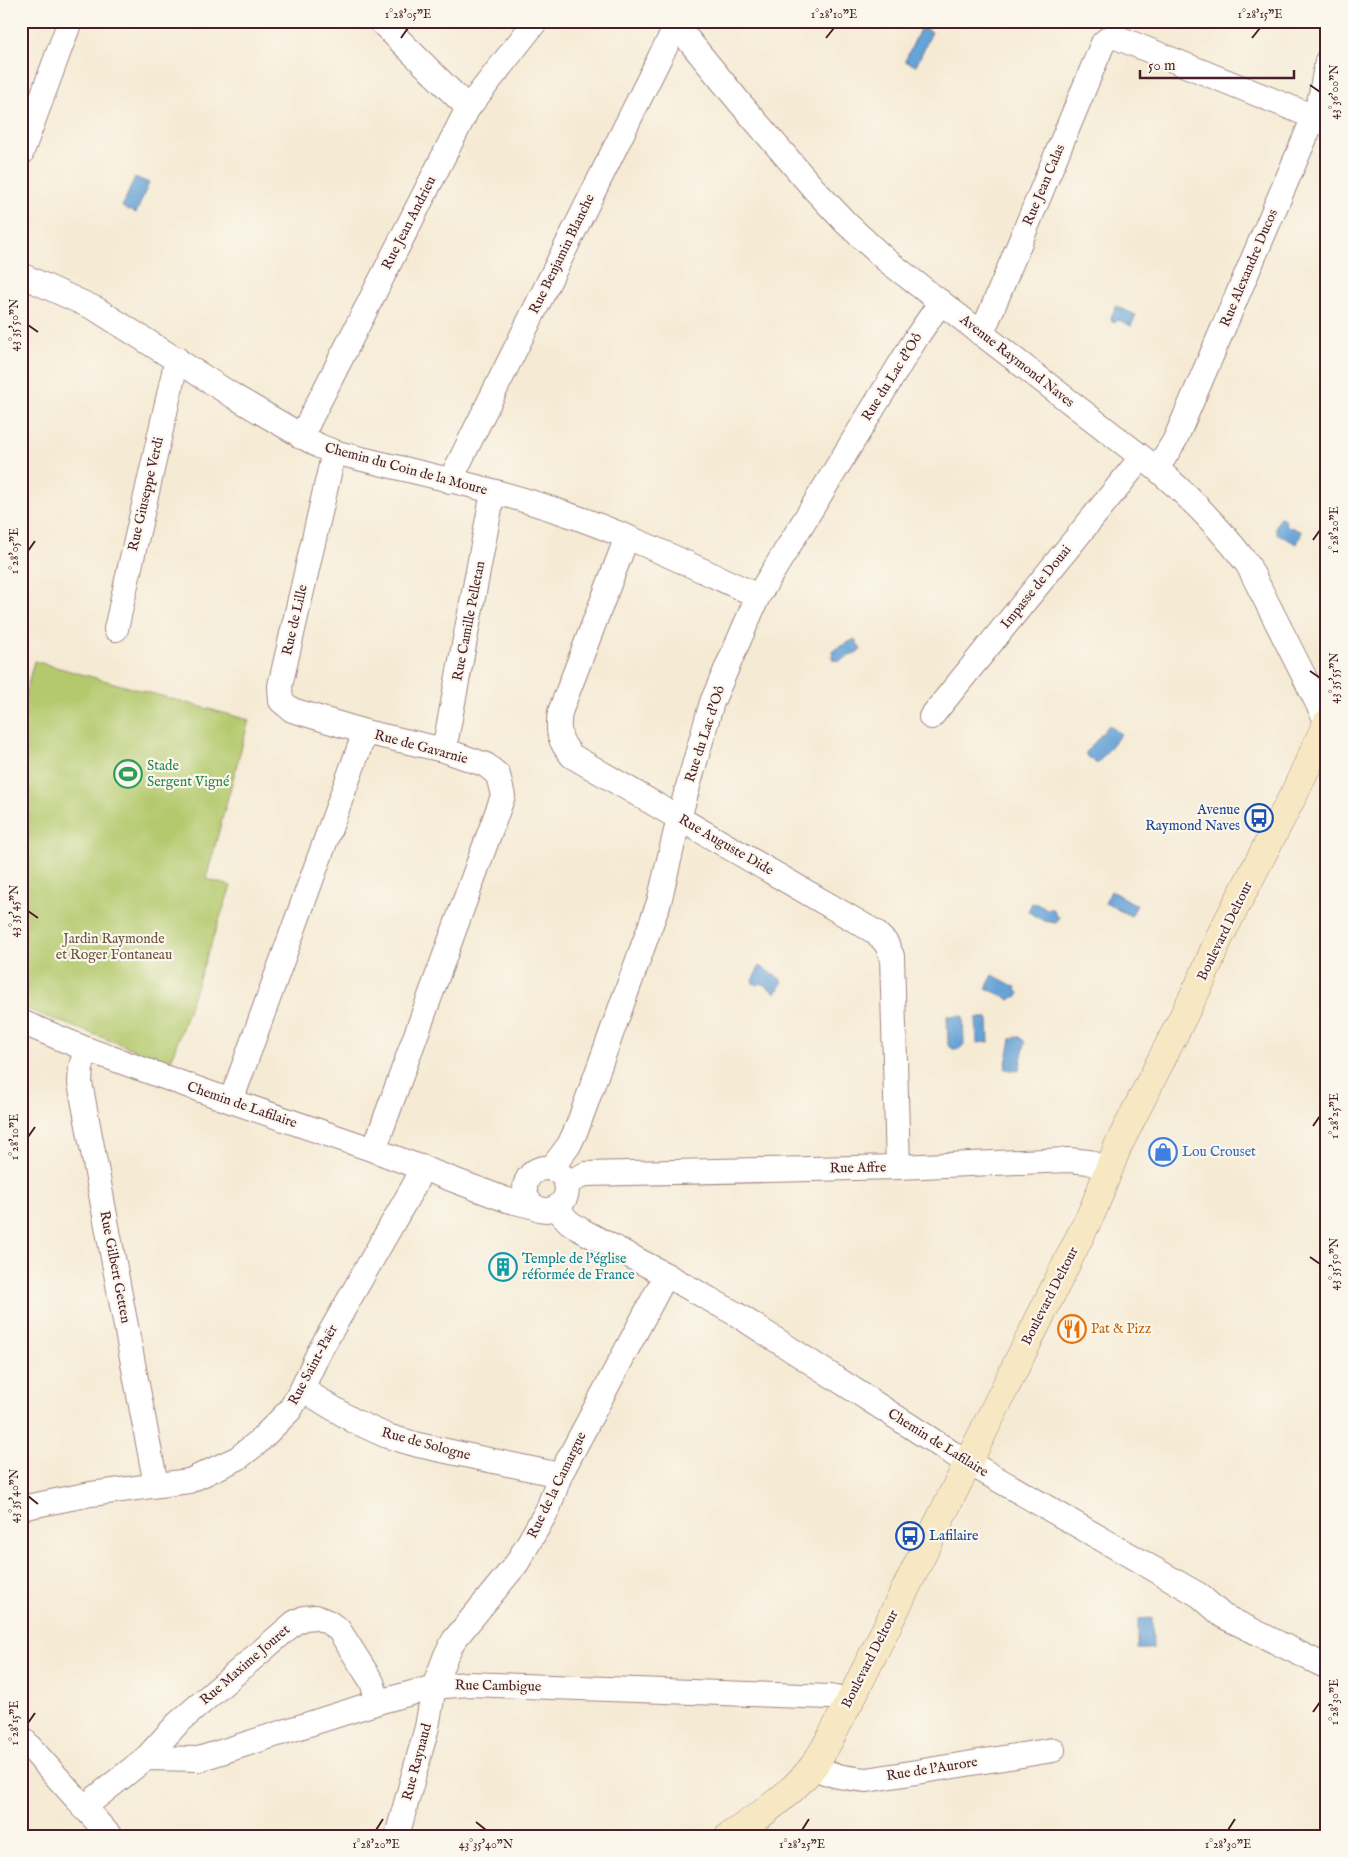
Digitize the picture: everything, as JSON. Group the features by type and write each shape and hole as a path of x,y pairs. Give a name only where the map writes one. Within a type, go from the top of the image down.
{"street":[{"path":"21,154 70,21"},
{"path":"380,21 468,108"},
{"name":"Rue Jean Andrieu","path":"301,437 468,108 536,21"},
{"name":"Avenue Raymond Naves","path":"676,25 814,189 846,223 886,260 1149,464 1185,493 1209,518 1248,565 1327,723"},
{"name":"Rue Benjamin Blanche","path":"450,481 676,25"},
{"name":"Rue Jean Calas","path":"980,333 988,320 1104,43 1109,38 1116,37 1314,118"},
{"name":"Rue Alexandre Ducos","path":"1149,464 1175,440 1314,118 1327,61"},
{"name":"Chemin du Coin de la Moure","path":"21,275 96,310 301,437 334,452 493,492 558,511 627,537 758,596"},
{"name":"Rue du Lac d'Oô","path":"549,1176 572,1140 659,902 679,818 712,702 758,596 912,343 941,302"},
{"name":"Rue Giuseppe Verdi","path":"116,628 176,359"},
{"name":"Rue de Lille","path":"334,452 280,686 281,701 292,710 365,732"},
{"name":"Impasse de Douai","path":"931,717 1149,464"},
{"name":"Rue Camille Pelletan","path":"444,750 493,492"},
{"name":"Rue Auguste Dide","path":"627,537 560,712 558,729 563,745 572,756 875,932 886,944 892,956 898,1167"},
{"name":"Boulevard Deltour","path":"729,1836 752,1822 784,1796 813,1767 850,1700 1093,1210 1118,1146 1202,979 1219,938 1294,794 1327,723"},
{"name":"Rue de Gavarnie","path":"231,1101 365,732 444,750 486,765 498,775 503,796 374,1150"},
{"name":"Chemin de Lafilaire","path":"21,1022 86,1049 422,1167 507,1200 546,1207"},
{"name":"Rue Gilbert Getten","path":"86,1049 81,1067 80,1083 156,1485"},
{"path":"572,1140 584,1160 592,1167 604,1173"},
{"name":"Rue Affre","path":"549,1176 579,1176 604,1173 898,1167 1068,1160 1089,1162 1109,1170"},
{"name":"Rue Saint-Paër","path":"21,1508 91,1494 189,1482 238,1458 273,1429 290,1410 302,1389 319,1352 415,1184 422,1167"},
{"path":"546,1207 566,1197 567,1192 549,1176"},
{"name":"Chemin de Lafilaire","path":"465,1183 507,1182 549,1176"},
{"name":"Chemin de Lafilaire","path":"549,1176 526,1185 526,1195 531,1204 546,1207 581,1230 666,1274 736,1314 968,1462 1199,1595 1223,1616 1327,1667"},
{"name":"Rue de la Camargue","path":"434,1687 454,1640 517,1564 548,1509 560,1475 666,1274"},
{"name":"Rue de Sologne","path":"302,1389 354,1421 387,1436 418,1445 560,1475"},
{"name":"Rue Maxime Jouret","path":"146,1758 178,1723 294,1622 304,1618 316,1617 328,1622 339,1630 372,1682 378,1702"},
{"name":"Rue Cambigue","path":"146,1758 199,1758 378,1702 434,1687 468,1684 830,1697 850,1700"},
{"name":"Rue Raynaud","path":"397,1836 427,1727 434,1687"},
{"path":"21,1737 110,1836"},
{"name":"Rue de l'Aurore","path":"813,1767 842,1778 867,1780 1053,1750"},
{"path":"83,1808 146,1758"}],"green space":[{"name":"Jardin Raymonde et Roger Fontaneau","path":"34,661 249,720 206,879 231,886 170,1063 21,1007 21,709"}],"water":[{"path":"921,27 932,32 916,66 905,61"},
{"path":"135,177 149,183 136,213 122,207"},
{"path":"1116,306 1136,315 1131,326 1119,320 1112,321 1111,317"},
{"path":"1280,517 1285,519 1286,525 1302,532 1297,544 1277,534 1275,528"},
{"path":"855,639 861,650 839,661 834,660 832,657 833,650"},
{"path":"1109,725 1121,734 1097,764 1085,754"},
{"path":"1111,891 1137,905 1131,916 1105,903"},
{"path":"1032,903 1047,909 1053,909 1055,915 1059,917 1056,923 1041,920 1028,911"},
{"path":"760,966 783,981 776,993 761,983 758,985 753,983 752,980"},
{"path":"993,975 1017,988 1018,996 1011,1000 986,988"},
{"path":"947,1016 963,1016 964,1044 960,1049 953,1049 948,1045"},
{"path":"976,1018 988,1018 989,1042 977,1043"},
{"path":"1017,1036 1025,1042 1019,1071 1005,1069 1011,1039"},
{"path":"1152,1618 1153,1649 1138,1649 1138,1619"}],"place":[{"name":"Stade Sergent Vigné","path":"128,774"},
{"name":"Avenue Raymond Naves","path":"1259,818"},
{"name":"Lou Crouset","path":"1163,1152"},
{"name":"Temple de l'église réformée de France","path":"503,1267"},
{"name":"Pat & Pizz","path":"1072,1329"},
{"name":"Lafilaire","path":"910,1536"}]}
